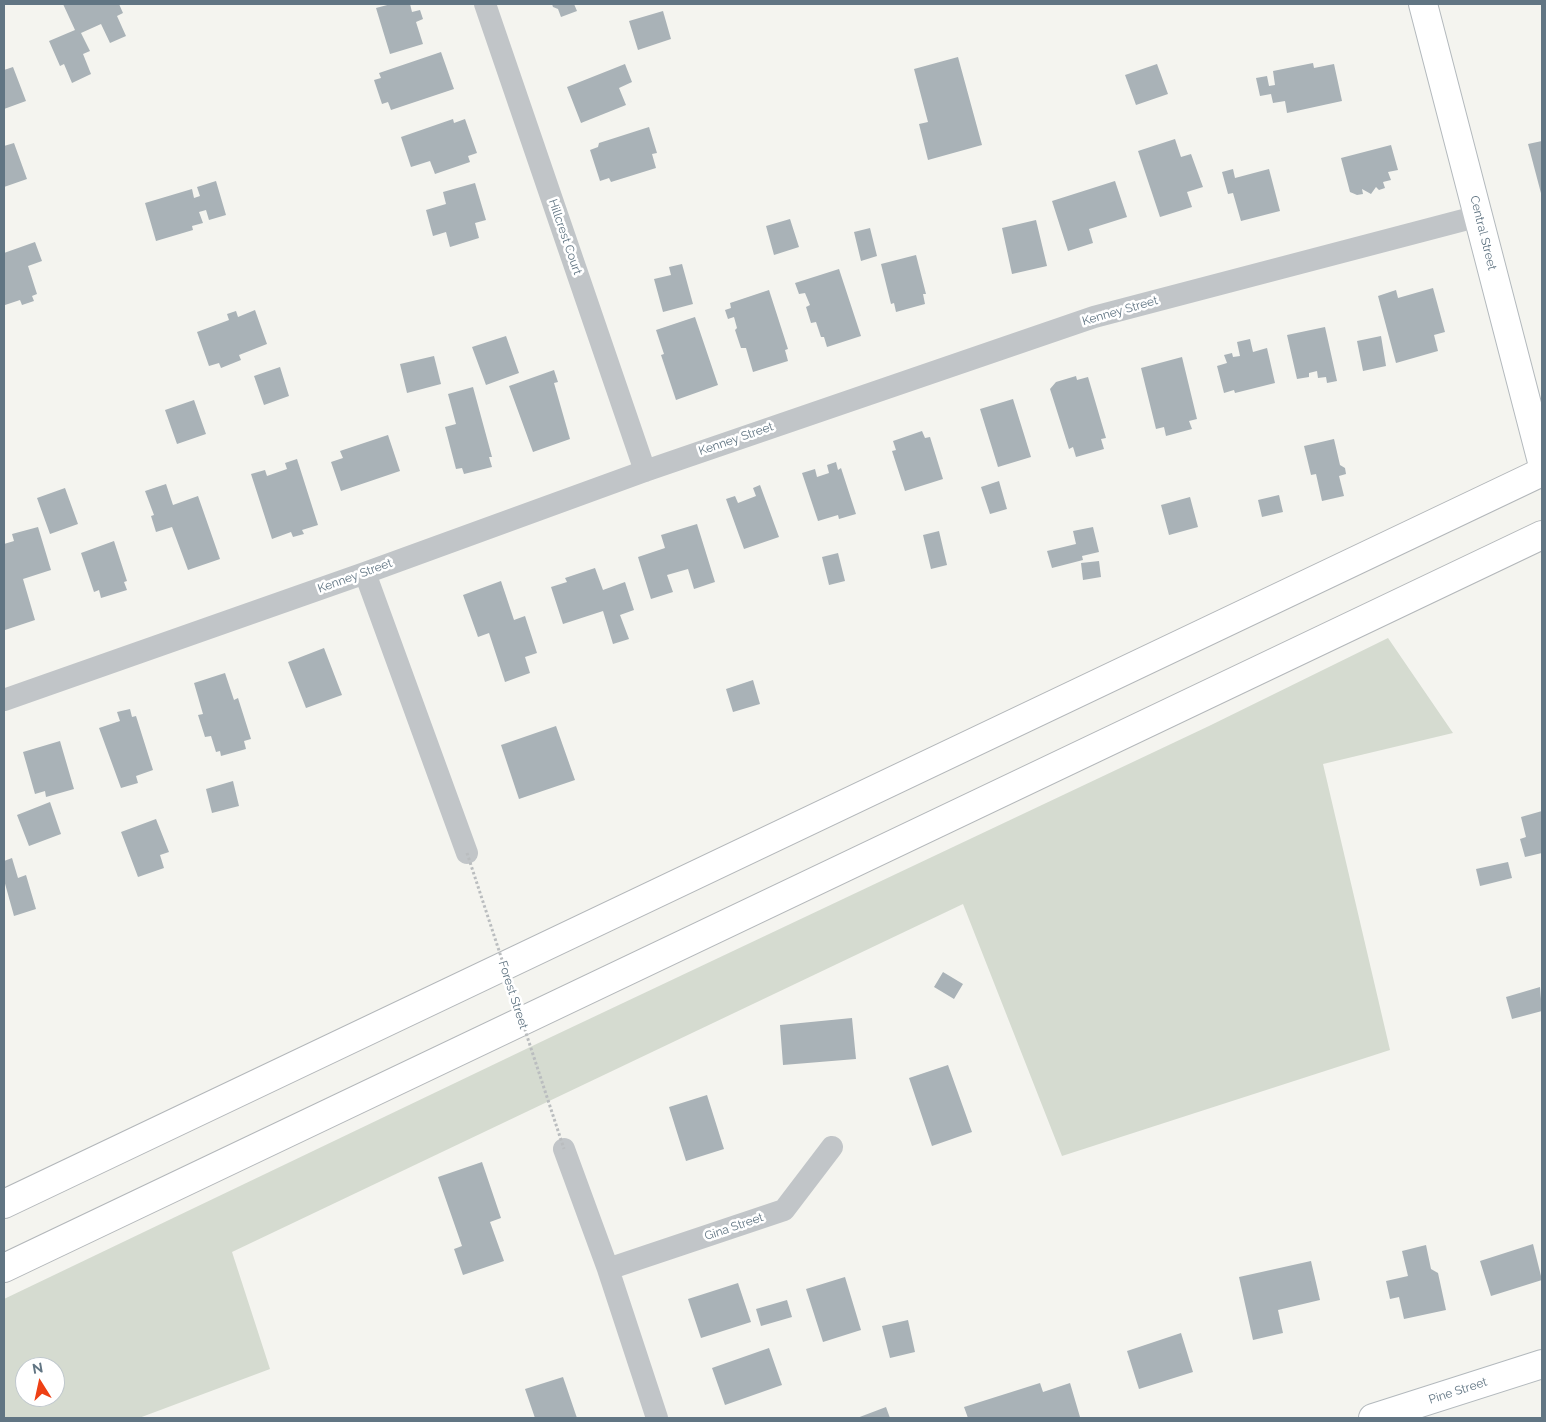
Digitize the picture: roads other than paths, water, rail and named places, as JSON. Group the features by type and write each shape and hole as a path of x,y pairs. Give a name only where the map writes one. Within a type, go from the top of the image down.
{"main road":[{"name":"Central Street","path":"1423,4 1542,462"},
{"path":"4,1204 1542,472"},
{"path":"4,1268 1542,535"},
{"name":"Pine Street","path":"1373,1418 1542,1364"}],"street":[{"name":"Hillcrest Court","path":"485,4 645,470"},
{"name":"Kenney Street","path":"4,700 365,573 645,470 1094,317 1479,216"},
{"path":"365,573 467,853"},
{"name":"Gina Street","path":"608,1269 784,1210 832,1147"},
{"path":"564,1149 608,1269 657,1418"}]}
